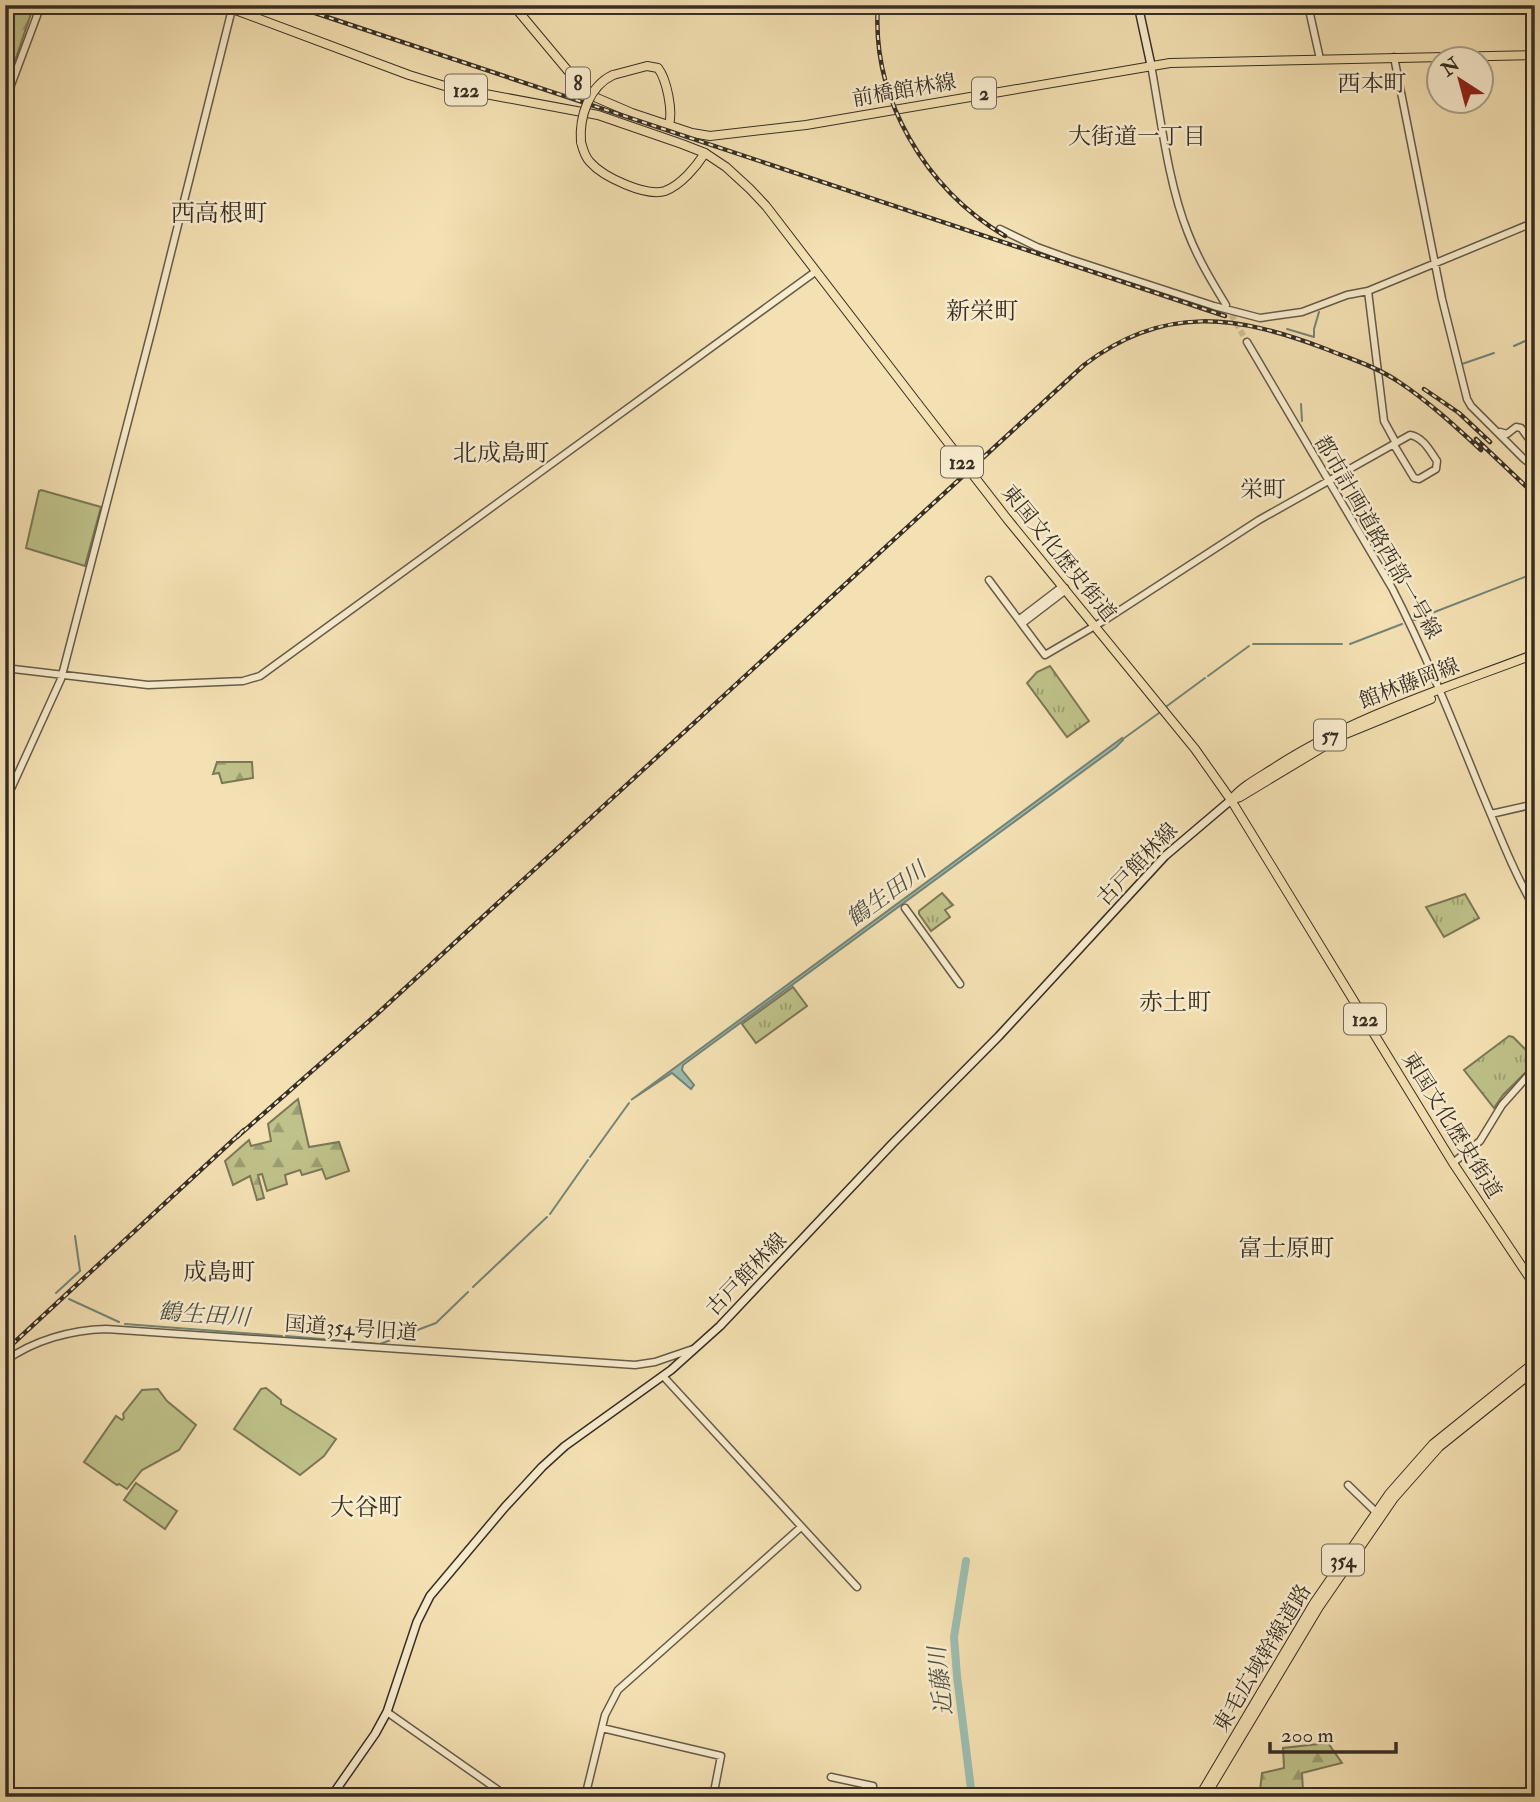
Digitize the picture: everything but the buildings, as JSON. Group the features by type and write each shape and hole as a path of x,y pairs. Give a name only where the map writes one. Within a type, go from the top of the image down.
{"main road":[{"name":"東国文化歴史街道","path":"222,5 448,87 598,115 705,153 750,188 1008,520 1195,749 1231,800 1453,1163 1535,1286"},
{"name":"8","path":"513,5 588,92 619,108 669,125"},
{"path":"1138,5 1150,65"},
{"name":"前橋館林線","path":"669,125 703,136 732,136 1150,65 1203,61 1535,55"},
{"path":"669,125 670,113 662,74 658,68 647,66 613,75 602,81 591,96 581,127 581,142 587,158 597,169 638,189 652,192 665,191 676,185 705,153"},
{"name":"館林藤岡線","path":"1231,800 1343,735 1535,656"},
{"name":"古戸館林線","path":"331,1797 368,1745 387,1712 417,1622 430,1596 551,1457 663,1376 744,1303 849,1189 999,1036 1165,856 1231,800"},
{"name":"東毛広域幹線道路","path":"1199,1797 1314,1603 1378,1514 1433,1444 1535,1362"},
{"name":"東毛広域幹線道路","path":"1205,1797 1378,1514 1439,1447 1535,1370"}],"street":[{"path":"5,231 10,191 8,99 41,5"},
{"path":"1308,5 1320,59"},
{"path":"5,802 62,675 232,9"},
{"path":"1394,57 1435,265 1466,399 1526,461 1535,463"},
{"path":"1150,65 1182,215 1196,251 1226,305"},
{"path":"1000,229 1032,245 1070,259 1214,306 1260,318 1302,312 1347,295 1368,291 1535,222"},
{"path":"5,668 148,685 243,681 260,676 815,272"},
{"path":"989,580 1045,655 1096,626 1234,535 1328,481 1395,444 1410,435 1415,435 1426,445 1437,461 1436,469 1415,478 1395,444 1384,421 1368,291"},
{"name":"都市計画道路西部一号線","path":"1247,342 1392,588 1441,693 1509,859 1535,909"},
{"path":"5,405 10,437 5,463"},
{"path":"1509,443 1509,433 1516,426 1523,429 1534,451"},
{"path":"1495,430 1509,433"},
{"path":"1020,621 1059,589 1065,588"},
{"path":"1491,814 1535,804"},
{"path":"905,908 960,984"},
{"path":"1453,1163 1480,1141 1502,1105 1535,1068"},
{"name":"国道354号旧道","path":"5,1361 40,1343 71,1333 96,1329 635,1365 655,1362 697,1347"},
{"path":"663,1376 857,1587"},
{"path":"1348,1485 1378,1514"},
{"path":"585,1797 610,1702 623,1685 801,1527"},
{"path":"387,1712 508,1797"},
{"path":"602,1728 721,1756 713,1797"},
{"path":"831,1777 873,1786 873,1797"}],"green space":[{"path":"5,5 34,5 5,90"},
{"path":"41,490 101,507 85,566 26,548"},
{"path":"1050,666 1089,721 1067,737 1027,683 1037,672"},
{"path":"217,762 252,762 253,778 222,783 219,773 213,774"},
{"path":"942,893 953,905 945,910 950,917 931,931 919,911"},
{"path":"1465,894 1479,918 1444,937 1426,907"},
{"path":"793,987 807,1006 756,1043 742,1024"},
{"path":"1509,1036 1535,1059 1535,1063 1503,1095 1494,1108 1464,1070"},
{"path":"298,1099 309,1147 339,1142 349,1171 326,1179 322,1169 302,1175 300,1170 285,1175 287,1184 267,1191 262,1174 258,1175 264,1198 257,1200 250,1176 233,1185 225,1161 249,1140 251,1146 271,1141 268,1124"},
{"path":"266,1388 281,1400 281,1404 336,1439 324,1456 300,1475 234,1429 261,1389"},
{"path":"158,1389 167,1401 196,1425 179,1450 142,1470 127,1489 84,1462 116,1416 122,1420 124,1418 123,1414 142,1390"},
{"path":"136,1483 177,1511 165,1529 124,1500"},
{"path":"1328,1743 1342,1763 1302,1773 1303,1791 1260,1791 1262,1773 1284,1768 1283,1748"}],"shaded area":[{"path":"1122,738 1116,747 683,1065 682,1070 694,1085 691,1089 672,1073 631,1100"}],"waterway":[{"path":"1287,329 1314,337 1319,312"},
{"path":"1514,346 1525,341"},
{"path":"1462,364 1494,353"},
{"path":"1301,404 1302,421"},
{"name":"鶴生田川","path":"1414,620 1535,573"},
{"name":"鶴生田川","path":"1350,644 1402,624"},
{"name":"鶴生田川","path":"1253,644 1342,644"},
{"name":"鶴生田川","path":"1208,676 1249,646"},
{"name":"鶴生田川","path":"1167,706 1205,678"},
{"name":"鶴生田川","path":"1123,739 1159,713"},
{"name":"鶴生田川","path":"590,1157 629,1103"},
{"name":"鶴生田川","path":"550,1214 588,1160"},
{"name":"鶴生田川","path":"473,1287 547,1217"},
{"name":"鶴生田川","path":"56,1293 80,1271 75,1236"},
{"name":"鶴生田川","path":"286,1336 380,1344 436,1323 468,1292"},
{"name":"鶴生田川","path":"69,1299 119,1322"},
{"name":"鶴生田川","path":"125,1324 282,1336"},
{"name":"近藤川","path":"966,1561 954,1637 972,1797"}],"tunnel":[{"path":"1227,307 1247,342"}],"railway":[{"path":"291,5 1225,316"},
{"path":"878,5 878,40 884,74 894,107 909,138 928,167 951,193 1005,236"},
{"path":"237,1137 377,1014 1084,365 1114,345 1143,332 1172,324 1202,321 1231,323 1293,337 1391,377 1452,423 1481,450"},
{"path":"1424,389 1459,413 1490,442"},
{"path":"1476,439 1535,495"},
{"path":"5,1351 244,1130"}],"district":[{"name":"西本町","path":"1372,83"},
{"name":"大街道一丁目","path":"1137,136"},
{"name":"西高根町","path":"219,213"},
{"name":"新栄町","path":"982,311"},
{"name":"北成島町","path":"501,453"},
{"name":"栄町","path":"1263,489"},
{"name":"赤土町","path":"1175,1002"},
{"name":"富士原町","path":"1286,1248"},
{"name":"成島町","path":"219,1272"},
{"name":"大谷町","path":"366,1507"}]}
